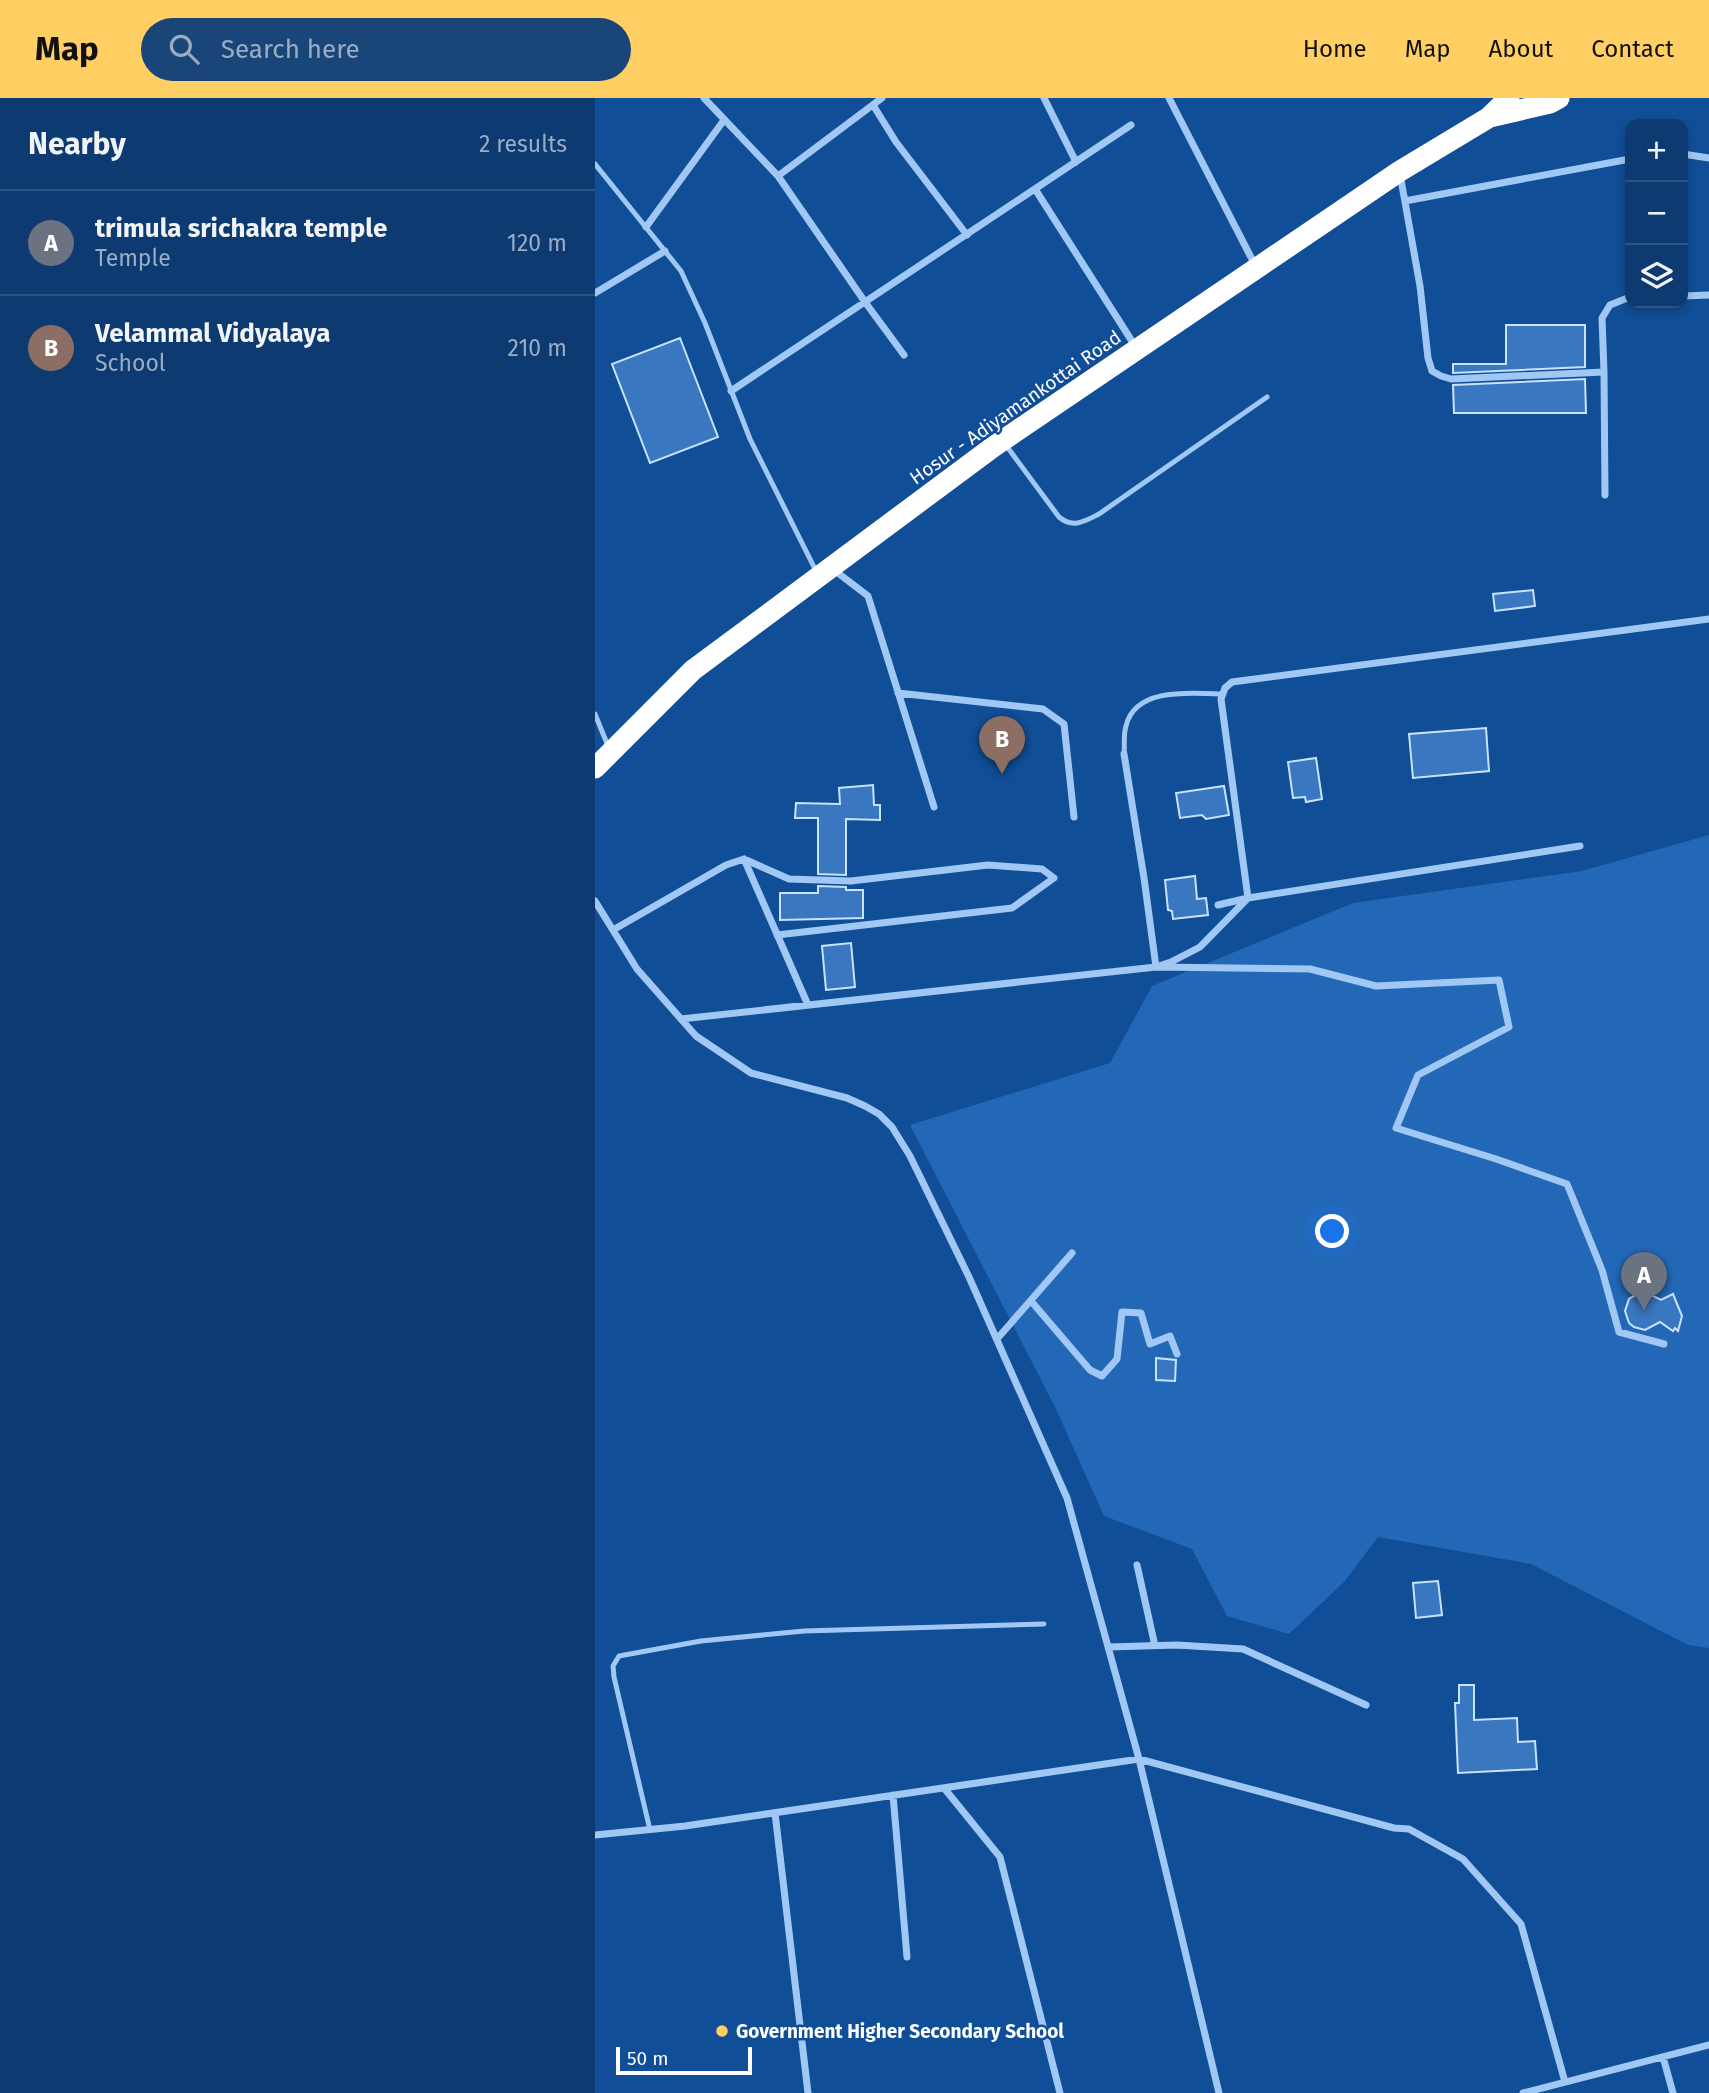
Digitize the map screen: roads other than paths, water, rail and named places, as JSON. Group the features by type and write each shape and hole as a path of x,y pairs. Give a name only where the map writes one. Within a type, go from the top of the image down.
{"highway":[{"name":"Hosur - Adiyamankottai Road","path":"595,768 692,670 1003,440 1400,171 1488,118 1509,98"},
{"name":"Hosur - Adiyamankottai Road","path":"1488,118 1550,103 1559,98"}],"street":[{"path":"704,98 778,176 904,355"},
{"path":"778,176 882,98"},
{"path":"1044,98 1076,162"},
{"path":"1169,98 1257,268"},
{"path":"873,105 896,142 967,235"},
{"path":"646,227 724,120"},
{"path":"731,391 1131,125"},
{"path":"1688,155 1709,158"},
{"path":"1405,201 1625,160"},
{"path":"1400,171 1432,371 1451,379 1604,372"},
{"path":"1035,189 1137,349"},
{"path":"595,293 665,251"},
{"path":"1688,296 1709,295"},
{"path":"1605,495 1602,318 1610,305 1625,299"},
{"path":"824,572 867,596 934,807"},
{"path":"1248,898 1222,694 1232,682 1709,619"},
{"path":"898,694 1043,709 1063,724 1074,817"},
{"path":"1124,754 1156,967"},
{"path":"1218,905 1580,846"},
{"path":"744,859 808,1005"},
{"path":"613,930 726,865 744,859 789,879 852,881 988,865 1042,869 1054,878 1012,908 777,935"},
{"path":"1156,967 1200,947 1248,898"},
{"path":"595,901 637,969 696,1036 751,1073 847,1098 879,1114 892,1127 910,1156 969,1277 1067,1498 1139,1759 1219,2093"},
{"path":"681,1019 1156,967 1310,969 1375,986 1499,980 1509,1027 1418,1075 1396,1128 1567,1184 1602,1270 1619,1332 1664,1343"},
{"path":"997,1339 1072,1253"},
{"path":"1031,1301 1090,1370 1102,1376 1117,1359 1122,1312 1141,1313 1150,1343 1170,1336 1177,1354"},
{"path":"1137,1565 1155,1646"},
{"path":"1108,1647 1243,1649 1366,1704"},
{"path":"595,1835 775,1813 1139,1759 1394,1829 1409,1829 1463,1859 1521,1924 1565,2082"},
{"path":"944,1788 999,1857 1060,2093"},
{"path":"893,1795 907,1957"},
{"path":"775,1813 808,2093"},
{"path":"1523,2093 1709,2045"},
{"path":"1663,2057 1674,2093"}],"lane":[{"path":"595,164 681,271 705,323 750,439 824,572"},
{"path":"1003,440 1059,517 1066,523 1073,524 1099,514 1267,397"},
{"path":"1124,754 1125,726 1133,710 1153,698 1181,693 1222,694"},
{"path":"595,714 611,752"},
{"path":"650,1830 614,1677 613,1666 619,1656 701,1641 804,1631 1044,1624"}],"place":[{"name":"Velammal Vidyalaya","path":"1002,774"},
{"name":"trimula srichakra temple","path":"1644,1310"},
{"name":"Government Higher Secondary School","path":"722,2031"}]}
